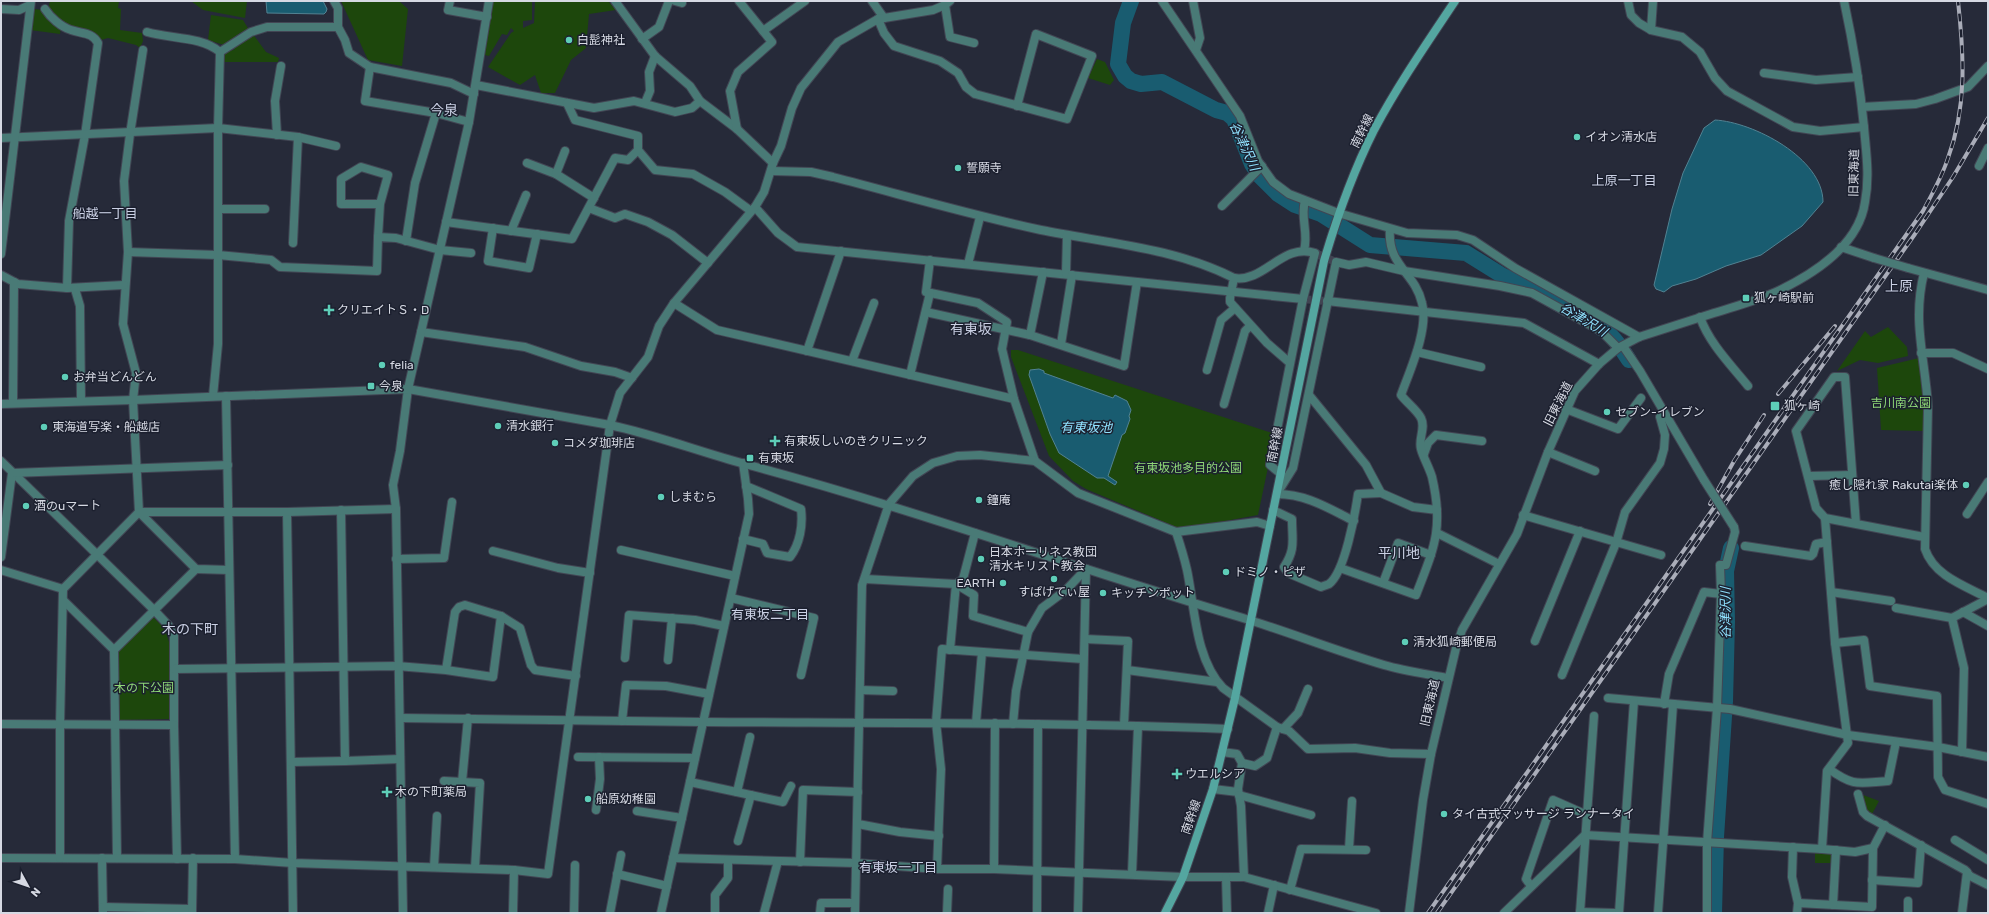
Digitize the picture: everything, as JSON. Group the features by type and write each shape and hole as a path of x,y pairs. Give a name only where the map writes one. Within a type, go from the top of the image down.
{"main road":[{"name":"南幹線","path":"1165,913 1183,877 1213,789 1228,729 1324,261 1338,213 1380,119 1455,1"}],"street":[{"path":"334,1 338,8 338,27 345,40 349,53 370,67 451,83 474,94"},
{"path":"450,1 448,10 486,17"},
{"path":"403,913 400,718 397,666 396,509 393,485 400,451 408,389 469,122 489,1"},
{"path":"615,1 655,56 690,86 700,101 736,129 772,167 811,172 833,177 980,217 1176,256 1213,267 1234,278 1246,279 1254,276 1268,265 1291,254 1304,250 1315,253 1303,299 1270,464 1281,474"},
{"path":"642,39 659,27 669,1"},
{"path":"736,129 730,91 738,72 772,42 739,1"},
{"path":"872,1 881,19 884,33 894,46 940,61 958,74 966,87 975,94 1017,106 1067,120 1092,56 1036,34 1017,106"},
{"path":"1162,1 1240,116 1262,166 1273,182 1289,194 1338,213 1390,228 1422,234 1457,235 1473,240 1515,268 1639,337"},
{"path":"1193,1 1200,38 1196,50"},
{"path":"1628,1 1631,15 1639,24 1651,30 1682,37 1700,52 1715,78 1727,91 1793,127 1820,131 1864,127"},
{"path":"1651,30 1653,1"},
{"name":"旧東海道","path":"1409,913 1422,800 1448,678 1462,630 1517,534 1548,452 1575,391 1599,364 1620,347 1639,337 1778,291 1806,276 1841,247 1851,235 1861,216 1865,204 1868,155 1858,77 1844,1"},
{"path":"1,9 19,10 31,3"},
{"path":"1,253 31,3"},
{"path":"763,31 800,3"},
{"path":"1,858 235,859 293,863 475,868 514,870 548,874 610,425 620,393 648,356 659,326 674,303 753,209 764,192 781,146 792,108 801,88 838,42 881,19 933,10 948,3 950,37 974,43"},
{"path":"45,8 49,16 65,27 91,35 98,43 85,135 69,221 71,288 80,306 81,401"},
{"path":"220,52 251,32 267,27 338,27"},
{"path":"147,32 162,37 212,45 220,52"},
{"path":"143,50 124,181 128,252 124,285 123,324 136,373 133,400 139,512 196,569 229,570"},
{"path":"213,396 218,344 218,128 220,52"},
{"path":"645,103 650,91 649,72 655,56"},
{"path":"277,135 275,101 281,66"},
{"path":"1862,107 1916,104 1935,99 1968,87 1988,66"},
{"path":"370,67 365,101 436,113 469,122"},
{"path":"1764,73 1816,80 1858,77"},
{"path":"476,85 594,108 634,101 675,112 692,108 700,101"},
{"path":"567,103 575,120 638,136 638,150 655,170 693,174 753,209 778,233 798,247 1303,299"},
{"path":"406,241 414,183 436,113"},
{"path":"1,138 130,134 218,128 298,137 336,146"},
{"path":"293,243 298,137"},
{"path":"1979,166 1988,148"},
{"path":"446,222 572,239 615,158 628,160 638,150"},
{"path":"556,174 565,151"},
{"path":"527,163 556,174 594,198"},
{"path":"1222,206 1262,166"},
{"path":"128,252 271,260 280,267 377,271 380,204 388,175 361,167 341,179 341,204 380,204"},
{"path":"511,230 526,195"},
{"path":"1304,250 1306,242 1303,212 1305,201"},
{"path":"588,208 615,218 625,214 648,222 672,235 708,263"},
{"path":"218,209 264,209"},
{"path":"968,264 980,217"},
{"path":"493,228 488,261 530,268 537,234"},
{"path":"1340,568 1416,595 1432,555 1437,533 1437,510 1432,477 1421,449 1423,428 1421,418 1401,395 1415,362 1424,311 1422,301 1404,271 1392,255 1389,242 1390,228"},
{"path":"1061,344 1069,275 1068,235"},
{"path":"378,237 406,241 440,250 471,253"},
{"path":"1841,247 1924,273 1988,290"},
{"path":"807,351 841,251"},
{"path":"930,260 926,292 978,303 1007,322 1002,349 1014,399 1035,461"},
{"path":"1277,494 1293,468 1336,262 1349,265 1366,262 1404,271 1500,286 1532,293 1601,331 1620,347 1640,371 1664,414 1734,527 1735,532 1726,565 1720,565 1721,594 1717,708 1707,843 1707,913"},
{"path":"1030,335 1043,272"},
{"path":"1924,273 1919,291 1918,334 1928,406 1924,537 1925,550 1928,558 1934,566 1949,577 1988,599"},
{"path":"1,275 14,282 71,288 124,285"},
{"path":"1234,278 1230,302 1250,326 1290,363"},
{"path":"13,403 14,282"},
{"path":"926,312 1030,335 1124,366 1137,282"},
{"path":"910,375 930,293"},
{"path":"1328,301 1524,323 1599,364"},
{"path":"674,303 717,330 1014,399"},
{"path":"852,361 874,303"},
{"path":"1208,370 1221,320 1235,308"},
{"path":"1700,317 1704,328 1748,386"},
{"path":"1224,404 1245,331 1250,326"},
{"path":"421,332 525,348 581,366 608,370 632,378"},
{"path":"1417,352 1481,367"},
{"path":"1921,353 1953,354 1988,369"},
{"path":"1856,524 1845,377 1834,377 1796,431 1809,476 1816,508 1825,518 1856,524 1924,537"},
{"path":"1,404 408,389 610,425 640,432 889,504 1386,666 1448,678"},
{"path":"1309,395 1366,465 1381,494"},
{"path":"226,396 229,512 230,668 235,859"},
{"path":"1566,409 1618,429 1641,398"},
{"path":"1562,675 1616,543 1625,512 1660,463 1664,449 1665,435 1660,417 1664,414"},
{"path":"1424,454 1428,443 1436,435 1482,441"},
{"path":"1548,452 1595,471"},
{"path":"855,913 862,585 889,504 913,476 933,463 957,456 980,455 1035,461 1078,493 1176,532 1257,522 1270,526"},
{"path":"1,461 154,610 169,626 174,636 177,859"},
{"path":"661,913 749,514 743,463"},
{"path":"12,473 228,465"},
{"path":"1,557 12,473"},
{"path":"1809,476 1852,476"},
{"path":"1967,514 1988,482"},
{"path":"743,539 763,544 767,552 790,557 796,549 802,520 801,509 746,486"},
{"path":"1277,494 1290,494 1310,498 1354,521"},
{"path":"1273,510 1292,519 1292,555 1284,567 1288,573 1321,587 1330,584 1340,568 1354,521 1358,494 1381,494 1413,507 1437,510"},
{"path":"396,559 444,558 452,502"},
{"path":"60,858 60,725 64,601 63,589 96,554 139,512 287,512 396,509"},
{"path":"341,510 345,760"},
{"path":"287,512 293,913"},
{"path":"1523,516 1661,555"},
{"path":"1822,848 1829,769 1848,743 1835,643 1825,518"},
{"path":"1176,532 1187,570 1197,635 1217,682 1235,698 1280,728 1289,731 1308,749 1355,748 1390,753 1431,754"},
{"path":"1535,641 1580,532"},
{"path":"950,650 956,584 963,579 975,533"},
{"path":"1437,533 1499,564"},
{"path":"1745,546 1811,556 1816,544 1827,542"},
{"path":"1383,583 1398,543 1432,555"},
{"path":"621,550 735,576"},
{"path":"493,551 558,568 590,573"},
{"path":"114,650 196,569"},
{"path":"1013,724 1016,691 1028,632 1042,608 1066,590 1086,569"},
{"path":"1078,913 1086,569"},
{"path":"1,570 63,589"},
{"path":"865,579 956,584 974,595 973,616 1028,632"},
{"path":"1658,913 1663,839 1669,674 1704,592 1721,594"},
{"path":"1831,592 1952,618 1988,599"},
{"path":"731,598 814,618 801,675"},
{"path":"64,601 114,650 117,858"},
{"path":"446,670 455,612 459,607 465,605 501,616 520,628 531,665 536,670 576,676"},
{"path":"1962,612 1988,626"},
{"path":"625,658 629,615 672,618 724,626"},
{"path":"174,669 397,666 446,670 493,677 501,616"},
{"path":"668,660 672,618"},
{"path":"1952,618 1964,668 1962,752"},
{"path":"1085,639 1128,641 1124,725"},
{"path":"1835,643 1864,640 1870,686 1938,696 1938,777 1945,790 1988,804"},
{"path":"937,869 941,769 936,722 942,649 1083,659"},
{"path":"976,723 982,652"},
{"path":"1127,670 1217,682"},
{"path":"622,720 626,685 666,686 709,694"},
{"path":"1242,763 1255,766 1268,758 1280,728 1298,713 1308,689"},
{"path":"860,690 893,691"},
{"path":"1608,698 1730,710 1848,735 1938,747 1988,757"},
{"path":"1619,913 1634,700"},
{"path":"1594,716 1580,912 1615,913"},
{"path":"400,718 703,722 936,722 1083,724 1228,729"},
{"path":"462,782 468,718"},
{"path":"1,724 174,725"},
{"path":"994,869 995,724"},
{"path":"1037,913 1038,724"},
{"path":"1132,874 1138,726"},
{"path":"737,792 750,737"},
{"path":"1829,769 1844,780 1856,783 1888,781 1896,742"},
{"path":"1222,752 1237,754 1242,763 1239,794 1244,877"},
{"path":"578,757 695,758"},
{"path":"596,810 600,779 599,757"},
{"path":"291,762 400,759"},
{"path":"444,781 480,783 475,868"},
{"path":"690,782 783,802 791,786"},
{"path":"1213,789 1239,794 1311,815"},
{"path":"800,862 803,790 858,792"},
{"path":"1858,794 1864,812 1967,872 1970,876 1988,885"},
{"path":"738,841 751,795"},
{"path":"1532,886 1526,880 1553,800 1587,815"},
{"path":"1349,849 1352,801"},
{"path":"637,811 682,818"},
{"path":"434,867 437,816"},
{"path":"858,824 900,832 939,836"},
{"path":"1798,903 1872,907 1873,848 1885,825"},
{"path":"1504,913 1585,835 1707,843 1822,848 1855,852 1873,848"},
{"path":"1955,840 1988,860"},
{"path":"1872,880 1918,883 1921,845"},
{"path":"1793,847 1792,876 1798,903 1797,913"},
{"path":"1290,890 1301,849 1366,850"},
{"path":"1834,905 1836,850"},
{"path":"610,913 621,855"},
{"path":"102,858 103,910 192,911 193,858"},
{"path":"674,858 856,863 937,869 994,869 1183,877 1244,877 1290,890 1349,910 1376,913"},
{"path":"715,913 715,895 728,878 728,860"},
{"path":"764,913 778,861"},
{"path":"574,913 575,865"},
{"path":"513,913 514,870"},
{"path":"1962,913 1967,872"},
{"path":"617,874 667,886"},
{"path":"1226,877 1227,913"},
{"path":"1268,913 1274,885"},
{"path":"947,913 948,889"},
{"path":"1908,901 1908,913"},
{"path":"820,913 821,903 855,903"}],"green space":[{"path":"50,1 119,1 118,8 121,9 120,30 142,33 143,41 140,48 136,45 108,38 101,40 70,28 48,10"},
{"path":"191,1 247,1 245,18 203,10"},
{"path":"341,1 399,1 408,9 402,66 368,60"},
{"path":"493,1 532,1 532,20 523,21 523,28 534,23 535,1 608,1 616,10 589,14 586,48 571,60 555,93 541,93 535,75 520,85 488,67 511,33 514,31 511,28 507,35 502,34 489,56 485,55"},
{"path":"34,9 43,10 61,27 60,34 30,30"},
{"path":"211,15 243,20 249,30 240,33 224,45 208,40"},
{"path":"253,34 266,52 279,58 278,62 224,62 225,51 234,50 235,44"},
{"path":"1097,59 1105,62 1114,80 1110,85 1088,78"},
{"name":"吉川南公園","path":"1888,327 1907,347 1908,356 1878,363 1860,360 1837,371 1865,331 1871,337"},
{"name":"有東坂池多目的公園","path":"1011,350 1018,350 1275,434 1258,515 1181,529 1086,489 1073,481 1049,456 1011,357"},
{"name":"吉川南公園","path":"1919,358 1923,404 1923,431 1881,430 1877,368"},
{"name":"木の下公園","path":"153,617 165,629 169,642 170,719 118,720 118,651"},
{"path":"1863,795 1879,801 1872,814 1864,808"},
{"path":"1815,852 1832,854 1833,863 1815,863"}],"water":[{"path":"266,1 323,1 327,9 324,14 267,13"},
{"path":"1715,120 1731,122 1748,127 1783,145 1799,157 1811,171 1820,186 1823,202 1802,226 1761,255 1726,266 1696,279 1672,286 1664,292 1656,289 1654,285 1672,209 1683,173 1704,128"},
{"name":"有東坂池","path":"1039,369 1044,371 1044,373 1113,398 1115,395 1127,401 1131,410 1129,416 1130,419 1125,433 1122,435 1108,476 1117,482 1115,485 1104,478 1097,478 1059,453 1050,434 1029,375 1030,370"}],"waterway":[{"name":"谷津沢川","path":"1131,1 1123,23 1118,64 1125,76 1131,81 1141,84 1162,82 1216,110 1227,113 1234,119 1252,164 1260,176 1278,194 1295,205 1321,214 1370,245 1466,253 1503,276 1526,285 1564,307"},
{"name":"谷津沢川","path":"1586,319 1606,331 1620,346 1629,360"},
{"name":"谷津沢川","path":"1714,913 1716,837 1725,701 1727,622 1726,571 1731,548"}],"tunnel":[{"path":"1315,253 1336,262"},
{"path":"1303,299 1327,301"}],"railway":[{"path":"1428,913 1923,211 1946,165 1958,120 1962,81 1962,41 1958,1"},
{"path":"1437,913 1915,234 1953,177 1988,118"},
{"path":"1778,394 1835,326"},
{"path":"1710,504 1734,461 1764,415"}],"place":[{"name":"白髭神社","path":"569,40"},
{"name":"イオン清水店","path":"1577,137"},
{"name":"誓願寺","path":"958,168"},
{"name":"狐ヶ崎駅前","path":"1746,298"},
{"name":"クリエイトＳ・D","path":"329,310"},
{"name":"felia","path":"382,365"},
{"name":"お弁当どんどん","path":"65,377"},
{"name":"今泉","path":"371,386"},
{"name":"狐ヶ崎","path":"1775,406"},
{"name":"セブン-イレブン","path":"1607,412"},
{"name":"清水銀行","path":"498,426"},
{"name":"東海道写楽・船越店","path":"44,427"},
{"name":"有東坂しいのきクリニック","path":"775,441"},
{"name":"コメダ珈琲店","path":"555,443"},
{"name":"有東坂","path":"750,458"},
{"name":"癒し隠れ家 Rakutai楽体","path":"1966,485"},
{"name":"しまむら","path":"661,497"},
{"name":"鐘庵","path":"979,500"},
{"name":"酒のuマート","path":"26,506"},
{"name":"日本ホーリネス教団 清水キリスト教会","path":"981,559"},
{"name":"ドミノ・ピザ","path":"1226,572"},
{"name":"すぱげてぃ屋","path":"1054,579"},
{"name":"EARTH","path":"1003,583"},
{"name":"キッチンポット","path":"1103,593"},
{"name":"清水狐崎郵便局","path":"1405,642"},
{"name":"ウエルシア","path":"1177,774"},
{"name":"木の下町薬局","path":"387,792"},
{"name":"船原幼稚園","path":"588,799"},
{"name":"タイ古式マッサージ ランナータイ","path":"1444,814"}],"district":[{"name":"今泉","path":"444,110"},
{"name":"上原一丁目","path":"1624,180"},
{"name":"船越一丁目","path":"105,213"},
{"name":"上原","path":"1899,286"},
{"name":"有東坂","path":"971,329"},
{"name":"平川地","path":"1399,553"},
{"name":"有東坂二丁目","path":"770,614"},
{"name":"木の下町","path":"190,629"},
{"name":"有東坂一丁目","path":"898,867"}]}
